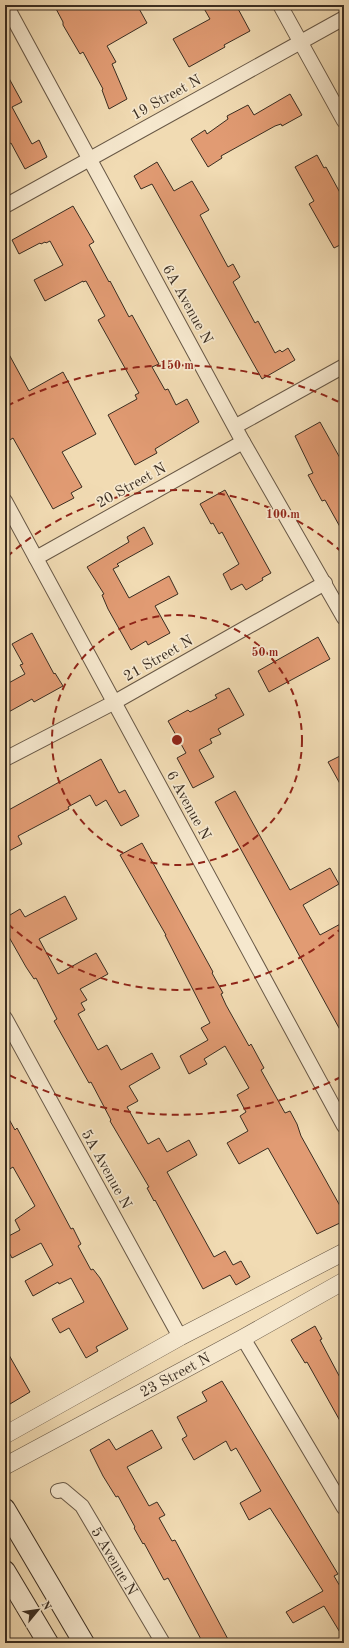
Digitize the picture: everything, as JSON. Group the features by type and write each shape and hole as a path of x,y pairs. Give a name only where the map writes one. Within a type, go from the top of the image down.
{"main road":[{"path":"5,1508 84,1643"},
{"path":"6,1573 48,1643"}],"street":[{"name":"6A Avenue N","path":"6,5 236,426 243,442 344,618"},
{"path":"280,5 344,121"},
{"name":"19 Street N","path":"5,206 344,18"},
{"path":"236,426 344,366"},
{"name":"20 Street N","path":"36,558 243,442"},
{"name":"6 Avenue N","path":"5,501 113,703 344,1126"},
{"name":"21 Street N","path":"5,759 113,703 325,583"},
{"name":"5A Avenue N","path":"5,1018 180,1337"},
{"name":"23 Street N","path":"5,1435 180,1337 344,1252"},
{"name":"23 Street N","path":"5,1466 243,1338 344,1281"},
{"path":"243,1338 344,1508"},
{"name":"5 Avenue N","path":"58,1491 63,1490 82,1506 163,1643"}],"building":[{"path":"54,5 137,5 147,23 107,46 116,62 112,64 127,99 109,109 102,90 103,89 83,52 80,54 63,25 63,22"},
{"path":"202,5 236,5 250,31 189,67 173,39 210,19"},
{"path":"5,71 22,102 12,107 32,144 39,140 47,157 25,169 11,143 5,146"},
{"path":"290,94 302,115 282,126 281,124 275,126 221,156 222,158 208,167 191,139 205,130 207,134 228,119 227,116 248,105 254,115"},
{"path":"317,155 324,168 326,167 344,200 344,243 334,248 309,204 314,201 295,167"},
{"path":"157,162 174,191 192,181 209,210 200,215 228,267 233,264 240,277 233,282 255,323 258,321 275,353 280,350 282,352 288,348 295,360 262,379 152,184 141,189 134,176"},
{"path":"73,206 94,242 89,245 109,282 110,281 129,317 132,315 159,364 152,367 165,390 168,389 176,405 187,399 199,422 155,449 157,453 135,465 108,415 137,399 135,395 139,393 98,320 105,316 86,281 83,281 45,301 34,280 63,265 50,241 40,243 19,254 12,240"},
{"path":"5,347 29,391 63,372 96,434 62,452 82,487 71,493 74,498 53,509 13,438 5,443"},
{"path":"320,422 340,458 344,456 344,534 325,500 322,501 308,475 313,473 295,436"},
{"path":"225,490 271,573 262,578 263,580 246,590 242,584 231,590 223,574 239,564 222,532 219,534 213,523 211,524 200,504"},
{"path":"144,527 153,544 117,564 119,566 113,569 129,598 169,576 178,594 155,606 170,633 148,645 146,641 131,650 108,609 102,595 104,594 87,567 129,542 127,537"},
{"path":"32,633 54,674 55,673 63,686 34,702 32,699 5,714 5,685 25,674 20,665 23,664 12,644"},
{"path":"318,637 330,659 269,692 258,671"},
{"path":"229,688 244,715 218,729 221,734 210,739 212,743 199,750 214,777 193,788 177,758 186,753 168,721 188,710 190,712 217,698 215,695"},
{"path":"344,754 344,791 328,762"},
{"path":"101,759 119,793 125,790 139,816 121,826 106,800 96,806 90,795 68,807 69,809 18,836 22,844 9,851 5,844 5,812"},
{"path":"235,791 290,890 330,868 339,884 303,905 320,935 344,922 344,1037 215,802"},
{"path":"142,843 213,972 212,973 223,993 221,994 226,1005 249,1046 251,1044 264,1068 261,1070 285,1113 290,1111 297,1124 301,1136 344,1213 344,1221 317,1234 268,1148 239,1164 227,1143 248,1131 240,1116 246,1112 237,1095 249,1088 225,1046 204,1059 207,1064 189,1074 180,1056 208,1040 201,1028 210,1023 166,935 120,855"},
{"path":"65,896 77,919 39,939 58,974 96,953 108,974 80,989 87,1000 81,1003 85,1010 78,1014 98,1050 107,1045 121,1070 152,1053 160,1068 129,1086 138,1101 127,1107 148,1144 159,1138 167,1152 189,1140 197,1155 167,1172 214,1257 225,1251 233,1265 241,1261 250,1277 236,1285 230,1275 203,1289 147,1188 149,1187 110,1121 111,1120 91,1082 89,1083 54,1021 57,1019 36,978 34,979 26,967 5,930 5,918 20,909 25,917"},
{"path":"5,1112 15,1130 17,1128 71,1229 73,1228 81,1244 78,1246 91,1270 93,1269 100,1278 128,1329 96,1347 98,1351 86,1358 69,1328 60,1333 52,1319 84,1302 71,1278 59,1284 58,1282 33,1296 25,1281 53,1265 41,1243 12,1258 5,1245 5,1238 20,1230 15,1220 35,1206 13,1167 5,1172"},
{"path":"315,1326 322,1339 320,1340 344,1385 344,1428 307,1362 305,1363 291,1340"},
{"path":"5,1348 30,1392 5,1407"},
{"path":"222,1381 338,1574 334,1576 344,1593 344,1639 324,1606 293,1623 286,1612 323,1591 270,1508 249,1520 240,1503 261,1491 236,1448 231,1451 226,1441 194,1460 182,1439 187,1436 177,1417 207,1401 202,1392"},
{"path":"152,1430 162,1448 127,1467 149,1506 157,1502 165,1515 159,1518 172,1541 175,1540 230,1643 203,1643 168,1578 164,1580 134,1528 135,1527 118,1496 116,1497 103,1476 90,1450 109,1439 116,1450"}]}
